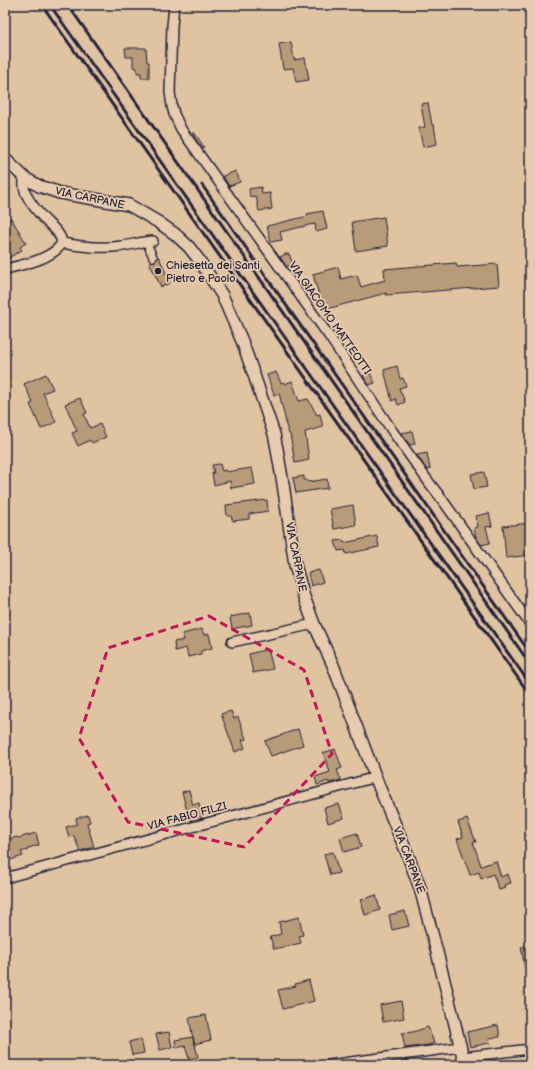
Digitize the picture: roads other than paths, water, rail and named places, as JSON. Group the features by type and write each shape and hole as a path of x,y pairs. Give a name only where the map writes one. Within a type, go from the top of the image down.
{"street":[{"name":"VIA GIACOMO MATTEOTTI","path":"174,5 170,92 174,114 181,128 329,336 424,475 530,624"},
{"name":"VIA CARPANE","path":"5,159 25,178 39,186 60,193 129,206 158,222 175,234 189,247 222,295 236,327 274,434 295,565 304,597 314,624 333,665 376,777 408,853 420,888 463,1056"},
{"path":"5,269 43,258 56,250 62,243 62,238 29,200 23,185 25,178"},
{"path":"62,243 99,248 123,246 150,241 153,257"},
{"path":"232,642 314,624"},
{"name":"VIA FABIO FILZI","path":"5,878 376,777"},
{"path":"329,1065 463,1056 530,1049"}],"railway":[{"path":"42,5 530,695"},
{"path":"50,5 530,684"},
{"path":"68,5 530,664"},
{"path":"202,185 530,653"}],"place":[{"name":"Chiesetta dei Santi Pietro e Paolo","path":"158,271"}]}
